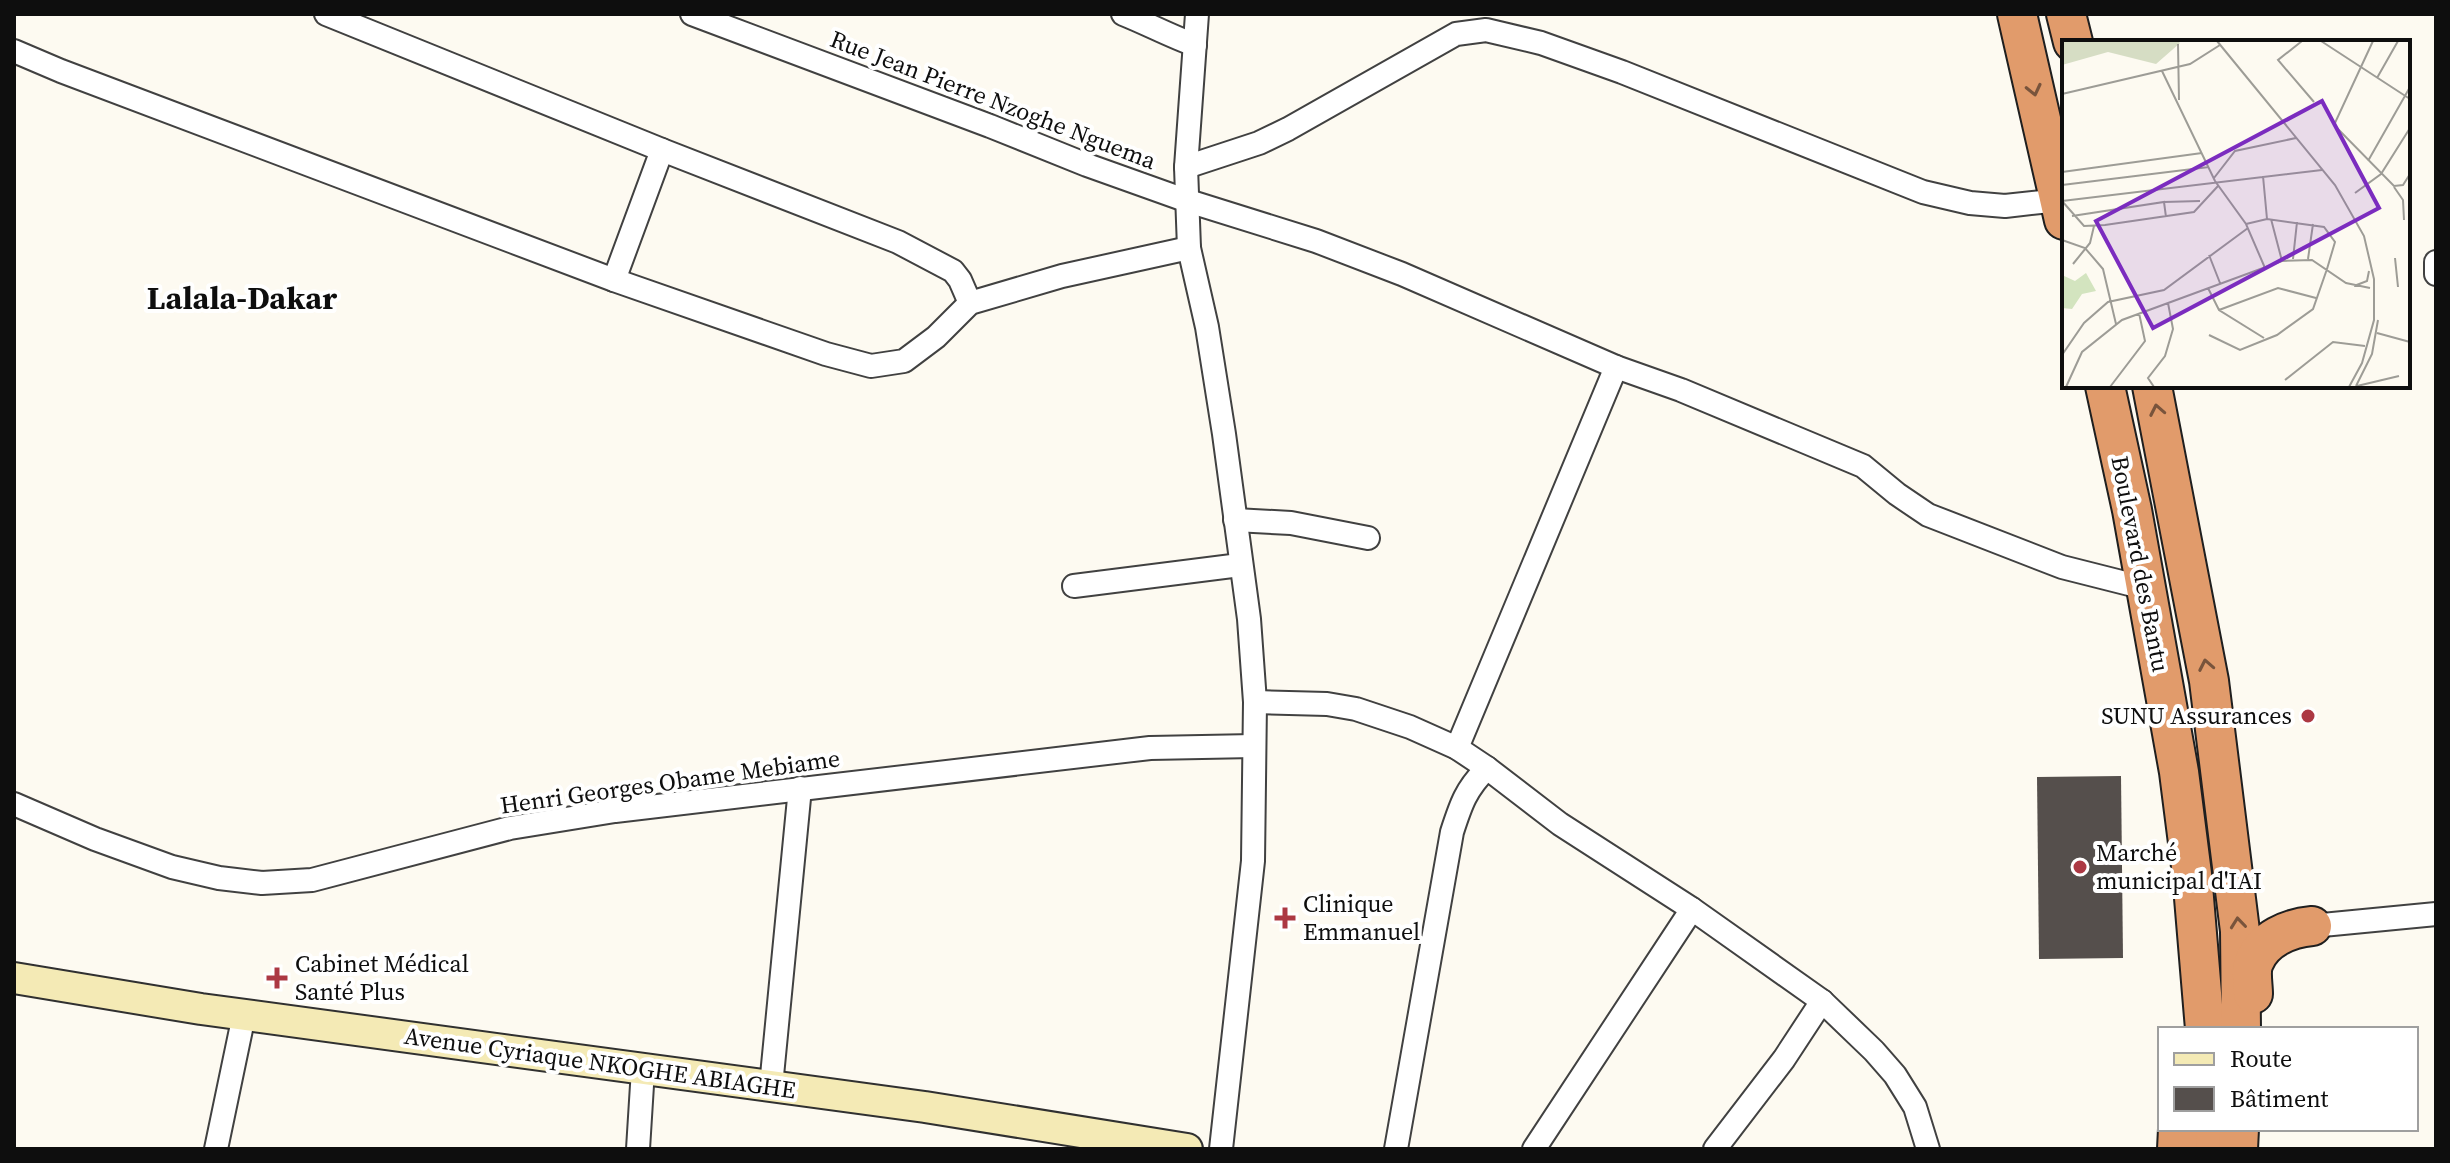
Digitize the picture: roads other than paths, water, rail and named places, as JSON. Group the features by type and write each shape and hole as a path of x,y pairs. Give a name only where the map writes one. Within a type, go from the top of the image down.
{"highway":[{"path":"2017,14 2062,210"},
{"path":"2066,14 2072,40"},
{"name":"Boulevard des Bantu","path":"2105,388 2132,510 2179,772 2192,874 2205,1027"},
{"name":"Boulevard des Bantu","path":"2152,388 2209,681 2247,977 2241,1027"},
{"path":"2179,772 2182,1027"},
{"path":"2254,1027 2247,977 2261,951 2282,933 2296,927 2312,926"}],"street":[{"path":"326,14 898,242 953,271 970,303"},
{"name":"Rue Jean Pierre Nzoghe Nguema","path":"692,14 1087,165 1316,241 1402,274 1616,367 1681,390 1863,466 1928,515 2062,567 2145,588"},
{"path":"1123,14 1195,45"},
{"path":"1197,14 1186,167 1189,248 1207,327 1224,434 1249,619 1255,702 1253,861 1221,1149"},
{"path":"1186,167 1259,143 1288,129 1456,34 1486,30 1541,43 1622,72 1923,192 1970,203 2062,210"},
{"path":"14,51 614,280 826,354 871,366 904,361 936,337 970,303 1062,276 1189,248"},
{"path":"614,280 662,150"},
{"path":"2436,262 2436,274"},
{"path":"1457,748 1616,367"},
{"path":"1235,520 1291,523 1368,538"},
{"path":"1074,586 1240,565"},
{"path":"1255,702 1327,704 1356,709 1410,727 1457,748 1560,824 1692,909 1822,1001 1895,1075 1915,1107 1928,1149"},
{"name":"Henri Georges Obame Mebiame","path":"14,804 95,839 172,867 219,878 262,883 312,880 510,828 615,811 1150,748 1254,746"},
{"path":"1396,1149 1452,832 1470,785 1487,768"},
{"path":"771,1086 800,788"},
{"path":"1534,1149 1692,909"},
{"path":"2312,926 2436,914"},
{"name":"Avenue Cyriaque NKOGHE ABIAGHE","path":"14,978 244,1015 925,1107 1187,1149"},
{"path":"1715,1149 1784,1059 1822,1001"},
{"path":"216,1149 244,1015"},
{"path":"638,1149 643,1069"}],"place":[{"name":"SUNU Assurances","path":"2308,716"},
{"name":"Marché municipal d'IAI","path":"2080,867"},
{"name":"Clinique Emmanuel","path":"1285,918"},
{"name":"Cabinet Médical Santé Plus","path":"277,978"}],"district":[{"name":"Lalala-Dakar","path":"242,298"}]}
